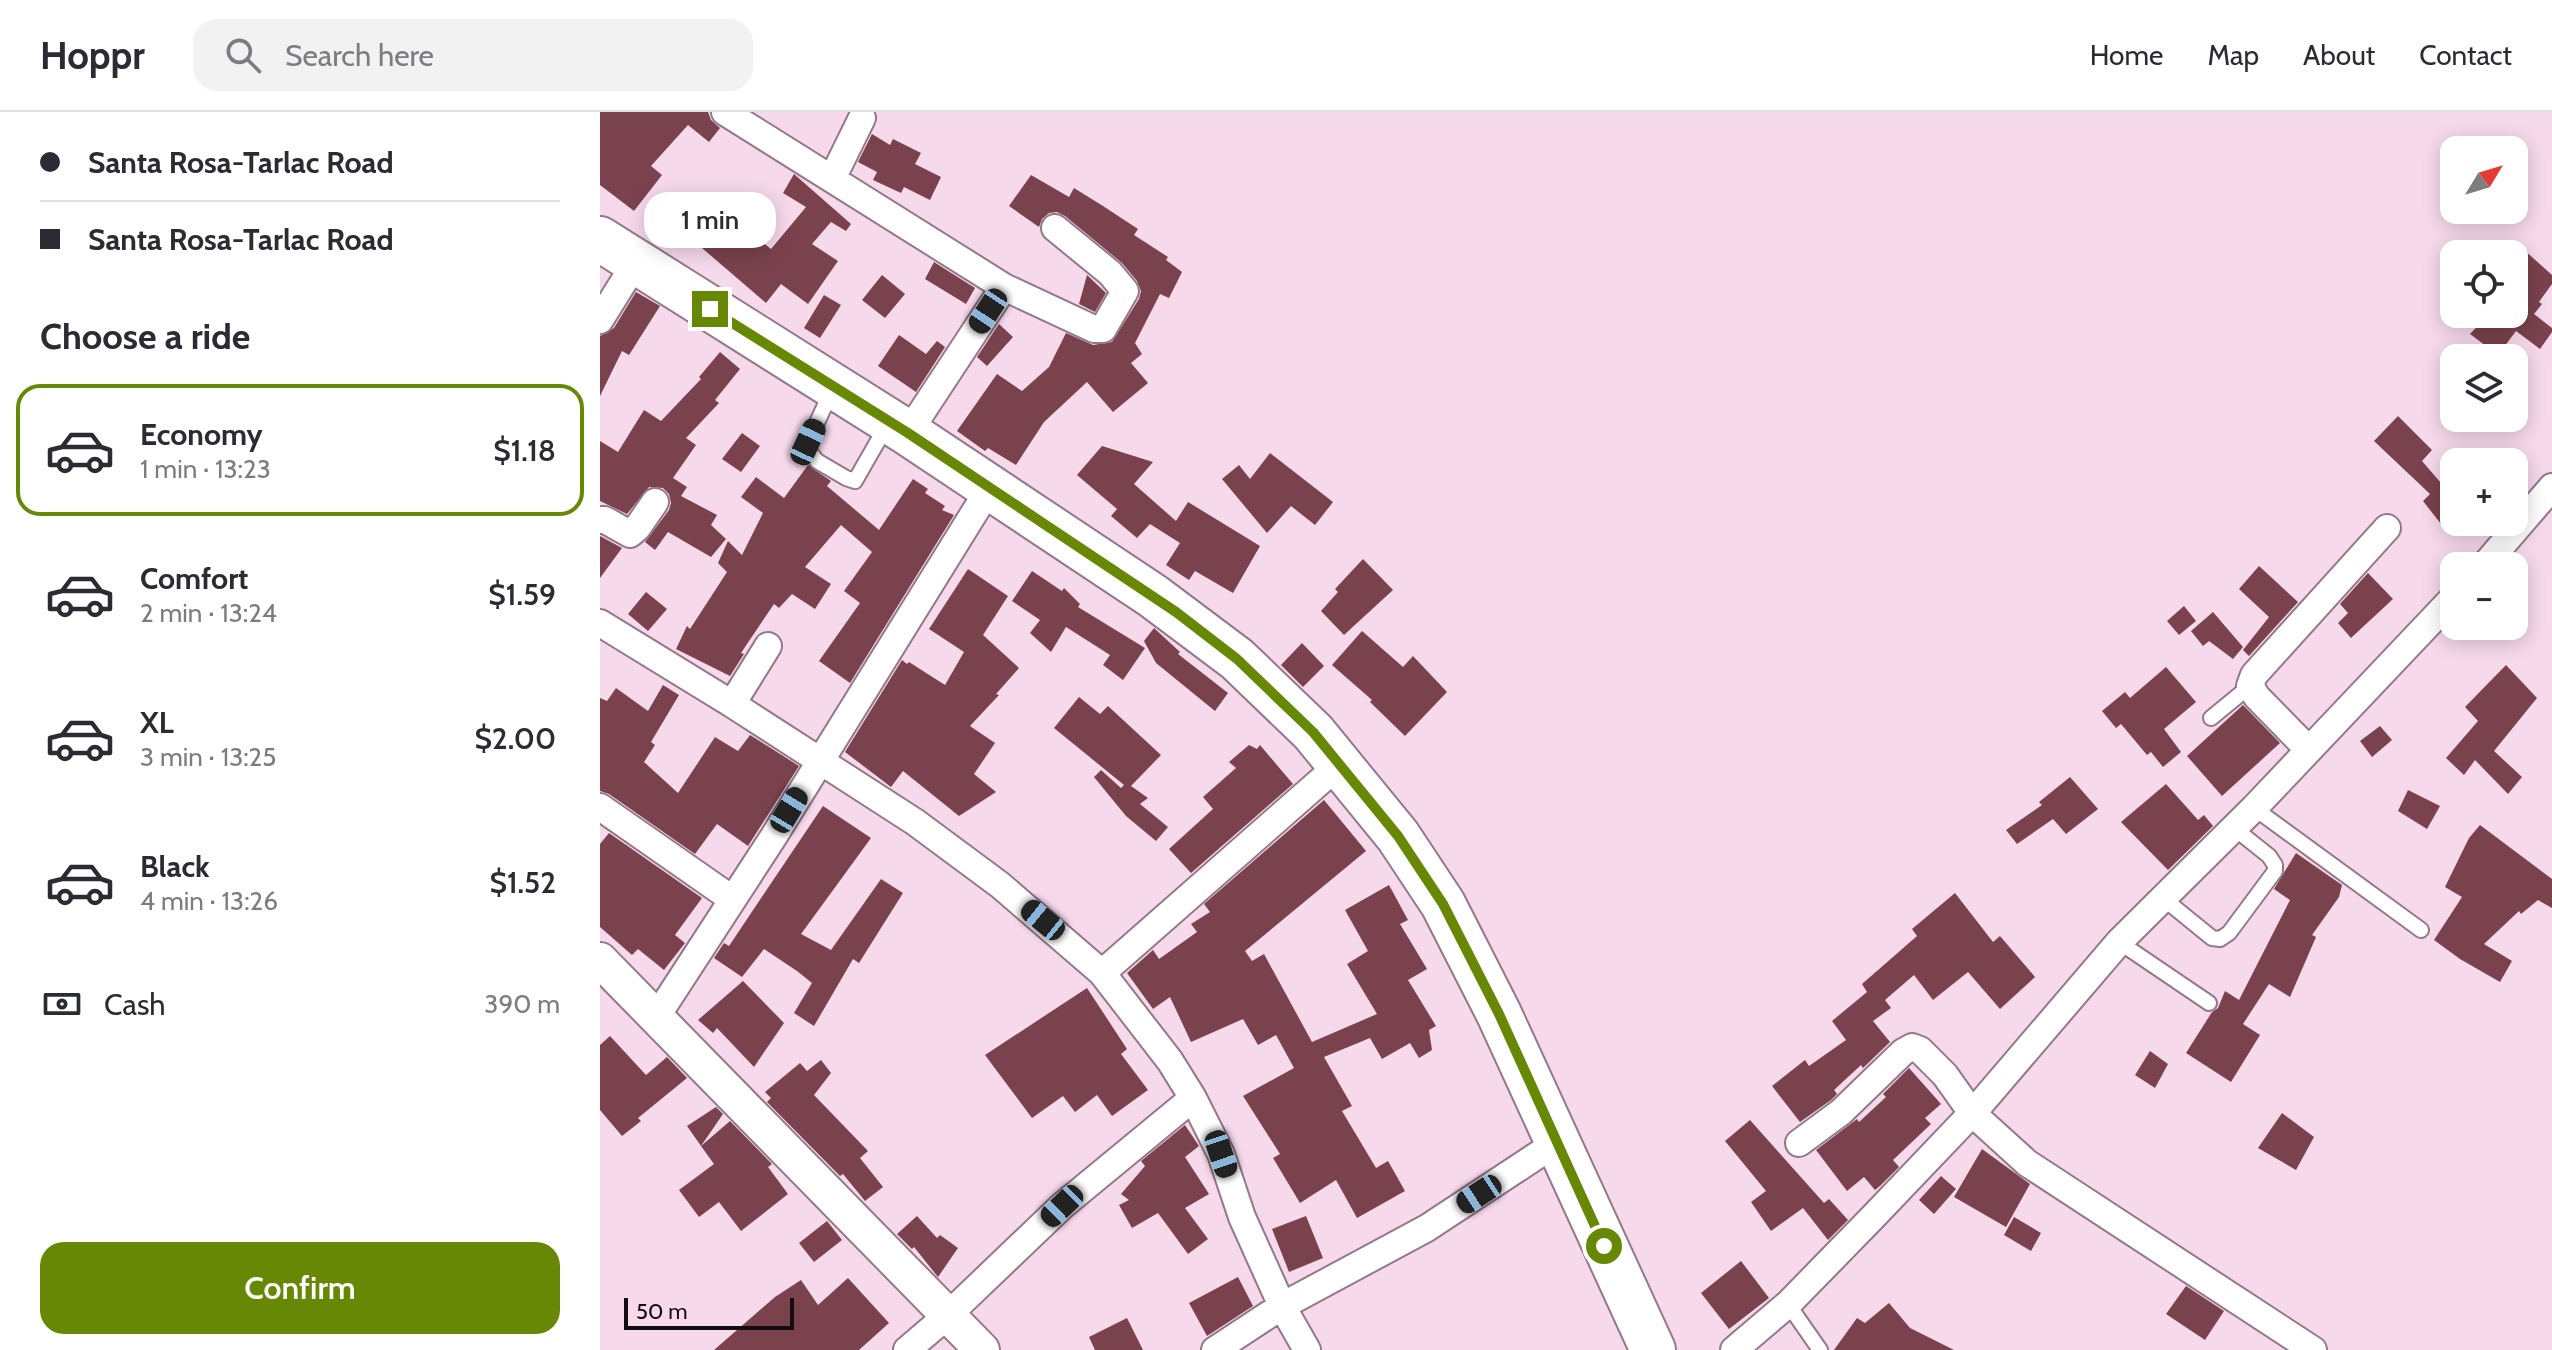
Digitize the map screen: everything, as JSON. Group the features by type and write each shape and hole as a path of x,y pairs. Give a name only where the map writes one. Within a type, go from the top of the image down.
{"highway":[{"path":"600,239 899,427 1153,596 1215,642 1284,702 1341,763 1398,836 1443,904 1499,1014 1653,1350"}],"street":[{"path":"725,112 1004,287 1094,329 1103,329 1125,291 1110,273 1055,228"},
{"path":"832,179 862,118"},
{"path":"600,320 636,262"},
{"path":"899,427 1004,287"},
{"path":"2496,552 2552,487"},
{"path":"657,1016 989,489"},
{"path":"600,520 630,534 655,502"},
{"path":"2308,749 2250,686 2254,675 2274,650 2387,528"},
{"path":"1734,1350 1788,1304 1972,1113 2119,942 2254,808 2440,612"},
{"path":"600,623 820,760 957,852 1043,920 1102,973 1170,1061 1193,1098 1221,1154 1242,1217 1282,1306 1307,1350"},
{"path":"732,704 768,646"},
{"path":"1102,973 1341,763"},
{"path":"602,814 732,899"},
{"path":"600,960 982,1350"},
{"path":"1799,1143 1841,1112 1903,1052 1912,1047 1920,1050 1945,1075 1972,1113 2027,1163 2313,1350"},
{"path":"907,1350 1062,1206 1193,1098"},
{"path":"1215,1350 1282,1306 1427,1228 1556,1143"}],"lane":[{"path":"834,386 808,442 809,451 817,461 855,481 899,427"},
{"path":"2211,718 2250,686"},
{"path":"2254,808 2421,930"},
{"path":"2164,899 2212,938 2220,939 2229,933 2275,871 2269,856 2234,828"},
{"path":"2119,942 2209,1003"},
{"path":"1788,1304 1820,1350"}],"building":[{"path":"600,112 708,112 720,128 709,142 688,125 651,166 662,175 634,211 600,185"},
{"path":"872,134 890,145 893,139 921,153 915,164 941,177 930,200 904,187 901,193 873,180 877,172 858,162"},
{"path":"794,174 851,224 846,231 831,222 812,244 838,261 808,304 781,284 766,303 702,248 729,215 771,249 806,207 783,193"},
{"path":"1031,175 1069,197 1074,188 1103,206 1138,229 1134,235 1168,257 1166,260 1182,272 1169,298 1160,294 1135,343 1142,354 1131,363 1148,383 1113,412 1087,382 1044,422 1016,465 988,448 985,451 957,431 997,374 1022,391 1049,367 1066,333 1093,345 1112,342 1141,291 1122,263 1065,216 1057,212 1049,213 1039,227 1009,206"},
{"path":"2528,254 2552,275 2552,284 2534,314 2552,328 2540,349 2516,331 2506,344 2483,344 2470,334 2476,328 2528,328"},
{"path":"934,262 975,288 966,304 925,279"},
{"path":"882,275 905,294 885,318 862,300"},
{"path":"1087,275 1106,293 1095,312 1079,304"},
{"path":"636,292 660,306 629,355 622,351 600,396 600,336 614,328"},
{"path":"824,295 841,305 820,338 804,328"},
{"path":"999,324 1013,337 987,366 977,357"},
{"path":"899,335 926,354 937,341 945,347 916,392 878,366"},
{"path":"720,352 740,369 715,400 719,403 686,438 696,445 673,478 687,487 681,496 717,515 711,525 726,539 711,557 668,532 655,550 645,542 669,510 669,494 663,488 649,487 627,514 600,501 600,441 618,452 644,410 661,421 701,379 699,377"},
{"path":"2398,416 2432,450 2422,461 2440,482 2440,523 2423,501 2430,494 2374,441"},
{"path":"742,433 760,446 741,472 722,459"},
{"path":"1102,446 1153,462 1134,484 1176,521 1188,502 1260,546 1233,593 1195,571 1189,580 1166,565 1180,543 1150,524 1137,538 1111,516 1117,509 1077,475"},
{"path":"1270,453 1333,502 1315,525 1291,506 1267,533 1222,479 1239,465 1250,479"},
{"path":"808,465 831,481 827,486 879,530 913,479 928,489 925,493 945,506 942,510 954,515 850,683 819,661 860,603 844,591 872,552 841,525 805,567 831,584 815,609 792,594 779,608 774,604 741,653 744,654 730,676 676,649 687,626 690,629 727,572 718,563 728,541 742,555 763,513 741,497 756,477 784,498"},
{"path":"600,536 622,548 600,578"},
{"path":"1363,559 1393,590 1344,635 1321,611 1338,592 1335,589"},
{"path":"2259,566 2298,602 2249,656 2243,650 2269,617 2239,589"},
{"path":"968,569 1008,596 983,635 1019,668 970,726 995,743 974,774 996,792 959,816 903,771 891,787 845,752 902,660 945,685 964,652 929,629"},
{"path":"1032,571 1062,591 1064,588 1080,604 1078,607 1145,648 1123,680 1103,665 1110,655 1066,627 1051,652 1030,633 1040,620 1012,601"},
{"path":"2368,573 2393,599 2351,638 2338,623 2348,613 2340,604"},
{"path":"646,592 667,609 648,631 628,614"},
{"path":"2184,606 2196,621 2179,635 2167,621"},
{"path":"2213,612 2243,647 2233,659 2209,641 2203,646 2191,631"},
{"path":"1154,628 1180,652 1178,654 1228,693 1215,711 1156,663 1144,641"},
{"path":"1362,631 1403,667 1413,656 1447,692 1405,736 1370,702 1372,700 1332,665"},
{"path":"1302,643 1324,666 1303,687 1281,665"},
{"path":"2506,665 2537,698 2494,751 2522,777 2508,794 2475,760 2464,775 2446,758 2478,721 2465,707"},
{"path":"2166,667 2196,702 2164,729 2181,752 2163,767 2151,752 2147,755 2121,724 2116,728 2102,711 2125,692 2130,698"},
{"path":"663,685 679,695 651,742 655,745 644,762 678,793 715,737 738,751 750,735 799,766 748,846 717,824 695,854 609,794 600,791 600,698 607,701 616,688 648,711"},
{"path":"1079,697 1100,714 1108,706 1161,755 1131,786 1148,798 1140,804 1168,827 1156,841 1126,816 1094,777 1101,770 1121,788 1124,785 1054,728"},
{"path":"2243,705 2280,743 2222,796 2187,756"},
{"path":"2380,726 2392,740 2372,757 2360,741"},
{"path":"1249,745 1257,749 1260,745 1293,784 1191,873 1169,849 1213,809 1203,797 1236,768 1229,762"},
{"path":"2070,777 2098,809 2066,834 2053,819 2017,844 2006,830 2042,805 2039,802"},
{"path":"2166,784 2198,820 2204,815 2213,826 2168,870 2121,822"},
{"path":"2408,790 2440,806 2427,829 2398,811"},
{"path":"1324,800 1366,851 1245,951 1252,961 1264,954 1312,1042 1377,1014 1347,964 1368,951 1345,910 1389,885 1408,920 1400,924 1427,969 1408,980 1436,1026 1429,1030 1432,1050 1419,1058 1410,1043 1382,1059 1370,1038 1324,1057 1352,1106 1342,1111 1376,1168 1388,1161 1405,1191 1357,1218 1336,1180 1300,1203 1273,1158 1280,1154 1243,1096 1294,1068 1276,1035 1258,1045 1243,1019 1191,1042 1170,997 1153,1009 1127,973 1153,950 1159,959 1197,932 1191,924 1210,912 1204,904"},
{"path":"823,806 871,838 801,934 831,950 881,879 903,893 859,963 853,959 814,1026 794,1013 812,983 797,971 764,949 742,977 714,958 724,943 729,946"},
{"path":"2480,825 2552,879 2552,908 2538,900 2521,914 2519,911 2484,944 2512,961 2500,982 2434,940 2462,897 2445,887 2469,838"},
{"path":"609,833 702,898 675,935 685,943 664,970 638,949 632,955 600,927 600,844"},
{"path":"2296,853 2342,885 2339,897 2312,935 2316,937 2290,997 2269,984 2243,1024 2260,1035 2231,1082 2186,1053 2212,1012 2218,1008 2225,991 2239,1000 2290,900 2274,889"},
{"path":"1955,893 1993,942 2000,936 2035,977 2000,1009 1968,972 1933,1000 1914,975 1885,1000 1891,1008 1873,1021 1890,1042 1834,1090 1837,1094 1831,1100 1800,1122 1772,1086 1805,1060 1809,1066 1846,1040 1832,1021 1867,992 1862,984 1917,936 1912,929"},
{"path":"743,981 784,1023 754,1067 717,1028 713,1033 698,1020"},
{"path":"1087,988 1127,1049 1121,1054 1148,1090 1112,1116 1097,1095 1075,1112 1063,1096 1032,1118 985,1055"},
{"path":"610,1036 646,1075 667,1057 687,1078 638,1118 641,1121 622,1136 600,1110 600,1045"},
{"path":"2150,1051 2168,1064 2155,1088 2135,1075"},
{"path":"821,1060 831,1073 814,1095 868,1151 860,1158 883,1187 865,1201 843,1174 840,1176 767,1102 771,1098 765,1092 800,1063 807,1071"},
{"path":"1909,1068 1941,1104 1925,1118 1931,1124 1893,1160 1899,1167 1875,1190 1864,1177 1847,1191 1816,1150 1857,1119 1859,1122 1886,1097 1883,1094"},
{"path":"716,1107 723,1114 701,1146 687,1126"},
{"path":"2282,1113 2314,1137 2296,1170 2258,1148"},
{"path":"1750,1120 1824,1203 1829,1199 1848,1220 1828,1240 1803,1208 1771,1231 1751,1202 1766,1191 1725,1141"},
{"path":"730,1121 772,1164 768,1167 788,1194 741,1231 719,1202 699,1217 679,1190 714,1164 701,1146"},
{"path":"1185,1125 1199,1146 1185,1157 1209,1194 1185,1208 1208,1239 1188,1254 1158,1213 1132,1228 1119,1205 1129,1200 1121,1194 1145,1166 1141,1161"},
{"path":"1982,1149 2030,1184 2006,1227 1954,1197"},
{"path":"1941,1176 1956,1189 1934,1214 1919,1200"},
{"path":"917,1216 937,1238 940,1235 958,1248 938,1277 914,1247 912,1249 897,1234"},
{"path":"1306,1216 1323,1258 1289,1272 1272,1229"},
{"path":"2014,1217 2041,1233 2031,1251 2004,1235"},
{"path":"827,1221 842,1240 814,1262 799,1243"},
{"path":"1741,1261 1769,1298 1729,1329 1701,1293"},
{"path":"1238,1277 1253,1306 1207,1336 1189,1303"},
{"path":"848,1278 889,1323 859,1350 714,1350 775,1297 801,1280 818,1305"},
{"path":"2186,1286 2224,1311 2205,1340 2166,1314"},
{"path":"1889,1303 1910,1328 1954,1350 1834,1350 1857,1318 1865,1323"},
{"path":"1127,1318 1143,1350 1095,1350 1089,1337"}],"route":[{"path":"710,309 908,433 1176,612 1237,659 1313,732 1398,836 1443,904 1499,1014 1604,1246"}]}
